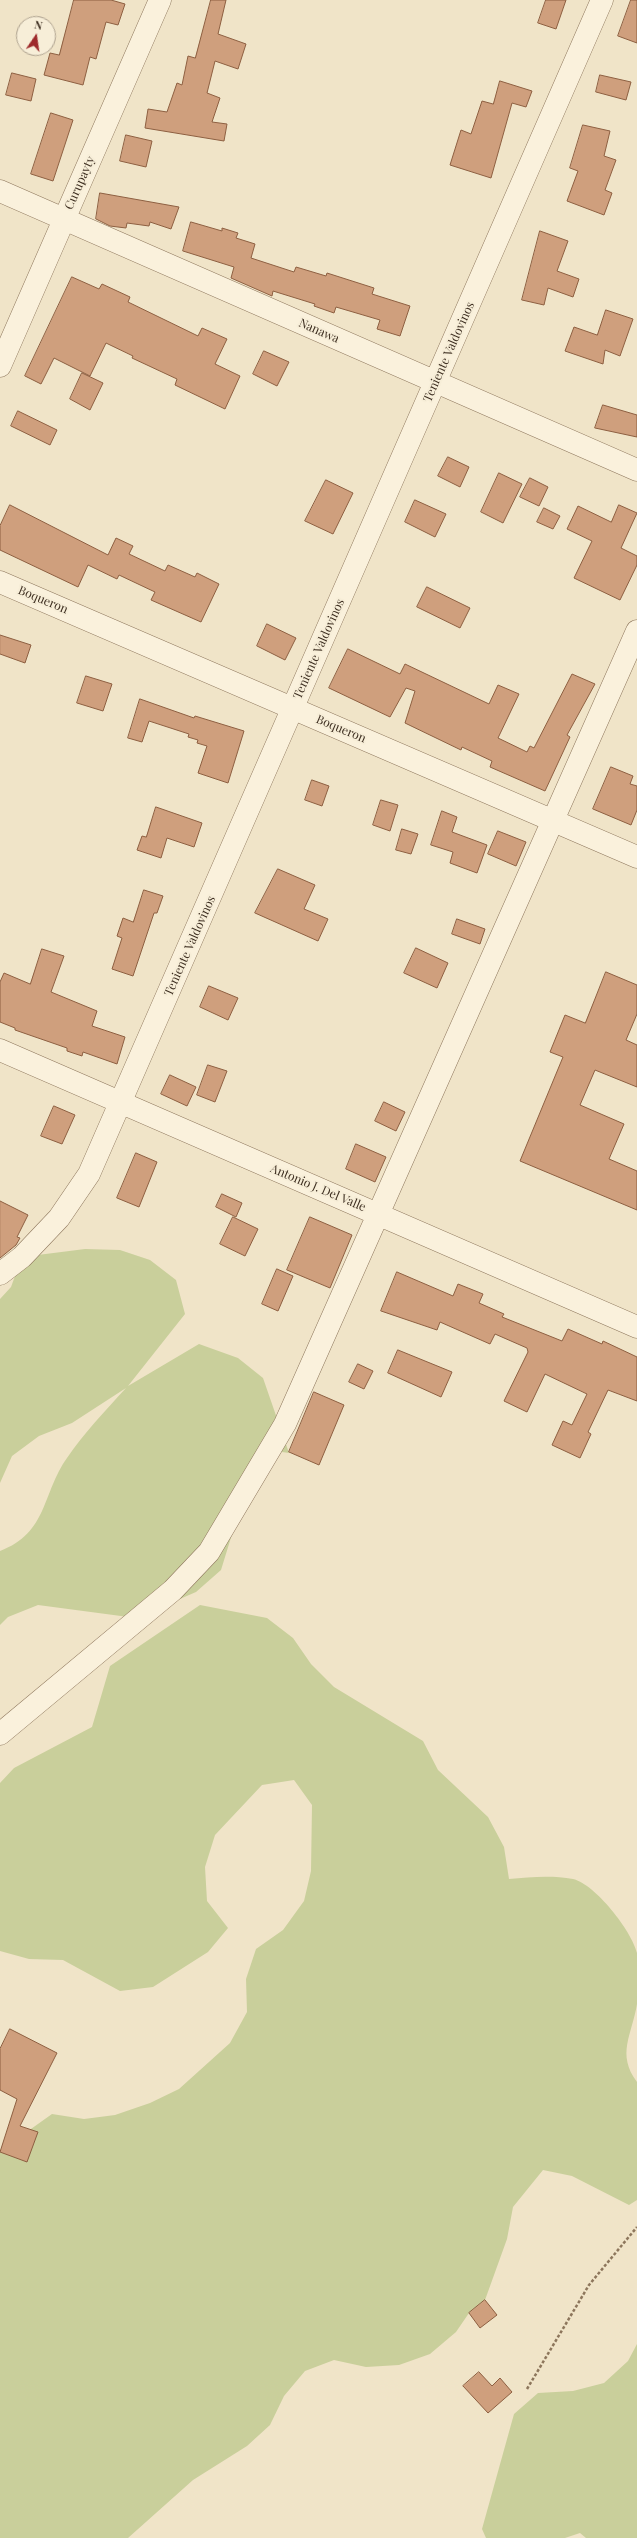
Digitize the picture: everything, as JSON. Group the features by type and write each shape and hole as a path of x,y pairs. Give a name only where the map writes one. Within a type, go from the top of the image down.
{"street":[{"name":"Curupayty","path":"0,366 160,0"},
{"name":"Teniente Valdovinos","path":"0,1274 22,1257 60,1218 89,1174 122,1103 602,0"},
{"name":"Nanawa","path":"0,192 637,470"},
{"name":"Boqueron","path":"0,582 637,857"},
{"path":"0,1734 173,1590 209,1552 285,1424 637,631"},
{"name":"Antonio J. Del Valle","path":"0,1050 637,1326"}],"path":[{"path":"527,2389 589,2285 637,2227"}],"green space":[{"path":"85,1249 120,1250 150,1260 176,1280 185,1314 128,1386 199,1344 238,1358 263,1378 289,1453 275,1451 241,1505 221,1570 196,1592 136,1618 38,1605 8,1617 0,1625 0,1551 16,1543 27,1534 36,1523 59,1471 67,1458 88,1431 126,1388 72,1423 39,1436 12,1456 0,1483 0,1299 11,1287 22,1257"},
{"path":"200,1605 267,1618 293,1638 311,1664 334,1687 423,1741 438,1770 488,1817 504,1847 509,1879 549,1877 573,1879 592,1890 602,1899 620,1921 634,1944 637,1953 637,2004 626,2053 627,2062 637,2082 637,2200 629,2205 572,2176 543,2170 513,2207 507,2239 485,2300 469,2313 456,2332 430,2354 399,2365 366,2367 334,2360 305,2371 284,2396 270,2425 247,2446 193,2480 128,2538 0,2538 0,2151 52,2114 84,2119 115,2115 150,2103 179,2089 230,2043 247,2012 246,1979 256,1949 283,1930 304,1901 311,1871 312,1805 294,1780 262,1785 215,1835 205,1867 207,1901 228,1928 208,1952 153,1987 120,1991 63,1960 29,1959 0,1951 0,1783 14,1768 92,1727 110,1666"},
{"path":"637,2344 637,2538 586,2538 580,2533 565,2538 486,2538 482,2529 514,2414 538,2393 573,2391 604,2383 628,2361"}],"building":[{"path":"74,0 111,0 125,4 118,25 106,22 96,59 90,57 83,85 44,75 49,56 59,55"},
{"path":"211,0 226,0 218,34 246,44 238,69 215,61 207,93 220,98 212,122 227,124 224,141 145,128 148,109 167,112 177,83 182,85 188,56 195,58"},
{"path":"546,0 566,0 556,29 538,23"},
{"path":"631,0 637,0 637,43 618,36"},
{"path":"12,73 36,79 31,101 6,95"},
{"path":"600,75 631,82 626,100 596,92"},
{"path":"500,81 532,91 526,107 512,103 491,178 450,165 461,130 471,134 482,101 493,104"},
{"path":"51,113 73,120 53,181 31,174"},
{"path":"583,125 610,131 604,156 616,160 605,190 612,193 604,215 567,201 578,171 570,168"},
{"path":"126,135 152,141 146,167 120,161"},
{"path":"100,193 179,207 171,229 150,222 149,226 127,223 126,228 110,226 96,219"},
{"path":"191,222 222,231 222,228 238,233 236,238 255,244 251,258 294,272 296,267 326,276 327,273 374,288 372,294 410,306 400,336 377,329 380,320 336,307 334,313 314,306 315,304 273,291 272,296 231,278 234,267 183,251"},
{"path":"540,231 568,241 557,271 579,279 573,297 548,288 544,305 522,300"},
{"path":"72,277 99,289 102,284 130,297 128,302 198,336 202,328 227,339 215,364 240,376 225,409 175,385 177,379 132,358 133,356 106,343 90,376 54,358 41,384 25,376"},
{"path":"606,310 633,319 620,356 605,350 603,364 565,351 574,327 597,335"},
{"path":"264,351 289,362 277,386 253,374"},
{"path":"82,373 103,383 90,410 70,399"},
{"path":"603,405 637,415 637,437 595,428"},
{"path":"18,411 57,430 50,445 11,426"},
{"path":"448,457 469,467 460,487 438,476"},
{"path":"499,473 522,484 503,523 481,512"},
{"path":"530,478 548,487 539,506 520,497"},
{"path":"326,480 353,493 333,534 305,521"},
{"path":"415,500 446,514 435,537 405,522"},
{"path":"10,505 108,555 116,538 133,546 129,554 165,571 168,565 195,577 197,573 219,584 201,622 151,600 155,592 119,575 117,579 88,565 78,587 0,550 0,526"},
{"path":"619,505 637,513 621,548 637,556 637,565 620,600 574,578 592,541 567,529 578,506 611,522"},
{"path":"544,508 560,516 553,529 537,522"},
{"path":"427,587 470,608 460,628 417,607"},
{"path":"267,624 296,638 285,660 257,646"},
{"path":"0,635 31,645 25,663 0,654"},
{"path":"348,649 400,674 405,664 489,704 498,685 519,694 498,738 527,752 530,746 534,748 572,674 595,684 567,735 570,737 545,791 490,767 492,761 462,747 461,750 405,723 415,691 406,688 390,717 329,688"},
{"path":"86,676 112,684 103,711 77,703"},
{"path":"140,699 194,718 195,716 244,731 228,783 198,773 207,746 197,743 198,740 188,737 189,734 149,721 142,742 128,738"},
{"path":"611,767 633,776 630,784 637,786 637,810 631,825 593,809"},
{"path":"312,780 329,786 322,806 305,800"},
{"path":"381,800 398,805 390,831 373,825"},
{"path":"156,807 202,823 194,847 167,838 161,858 137,850 142,836 146,837"},
{"path":"442,811 457,817 452,832 487,845 477,873 450,863 453,852 431,845"},
{"path":"402,829 418,834 411,854 396,850"},
{"path":"498,831 526,842 516,866 488,854"},
{"path":"278,869 315,885 304,909 328,919 318,941 255,913"},
{"path":"144,890 163,896 157,913 154,913 133,976 112,969 122,938 117,936 123,918 133,922"},
{"path":"457,919 485,929 480,944 452,934"},
{"path":"416,948 448,963 437,988 404,973"},
{"path":"42,949 64,956 51,992 97,1011 92,1026 125,1037 117,1064 83,1052 82,1056 67,1051 67,1048 15,1030 15,1028 0,1022 0,982 4,973 30,984"},
{"path":"606,972 637,985 637,1014 626,1040 637,1045 637,1087 595,1070 580,1105 624,1124 609,1159 637,1171 637,1210 520,1161 563,1057 550,1052 565,1015 585,1023"},
{"path":"209,986 238,998 228,1020 200,1007"},
{"path":"208,1065 227,1071 215,1102 197,1095"},
{"path":"170,1075 196,1087 187,1106 161,1094"},
{"path":"384,1102 405,1112 396,1131 375,1121"},
{"path":"54,1106 75,1115 62,1144 41,1136"},
{"path":"356,1144 386,1157 375,1182 346,1169"},
{"path":"136,1153 157,1162 139,1207 117,1198"},
{"path":"222,1194 242,1203 236,1217 216,1207"},
{"path":"0,1201 28,1215 17,1237 20,1238 16,1245 0,1258"},
{"path":"233,1217 258,1229 245,1256 220,1244"},
{"path":"310,1217 352,1235 330,1288 287,1270"},
{"path":"277,1269 293,1276 278,1311 262,1304"},
{"path":"397,1272 453,1296 458,1284 483,1294 479,1303 504,1314 502,1317 562,1341 568,1329 602,1344 603,1341 637,1357 637,1401 608,1390 588,1432 591,1434 580,1458 552,1445 563,1421 572,1425 587,1394 545,1374 527,1412 504,1401 528,1352 527,1348 495,1334 490,1344 440,1322 437,1330 381,1311"},
{"path":"398,1350 452,1372 441,1397 388,1373"},
{"path":"358,1364 373,1371 364,1389 349,1382"},
{"path":"314,1392 344,1405 319,1465 289,1452"},
{"path":"10,2029 57,2053 20,2126 38,2132 27,2162 0,2152 17,2099 0,2090 0,2049"},
{"path":"485,2300 497,2315 480,2328 469,2313"},
{"path":"479,2372 492,2386 500,2378 512,2392 488,2413 463,2386"}]}
